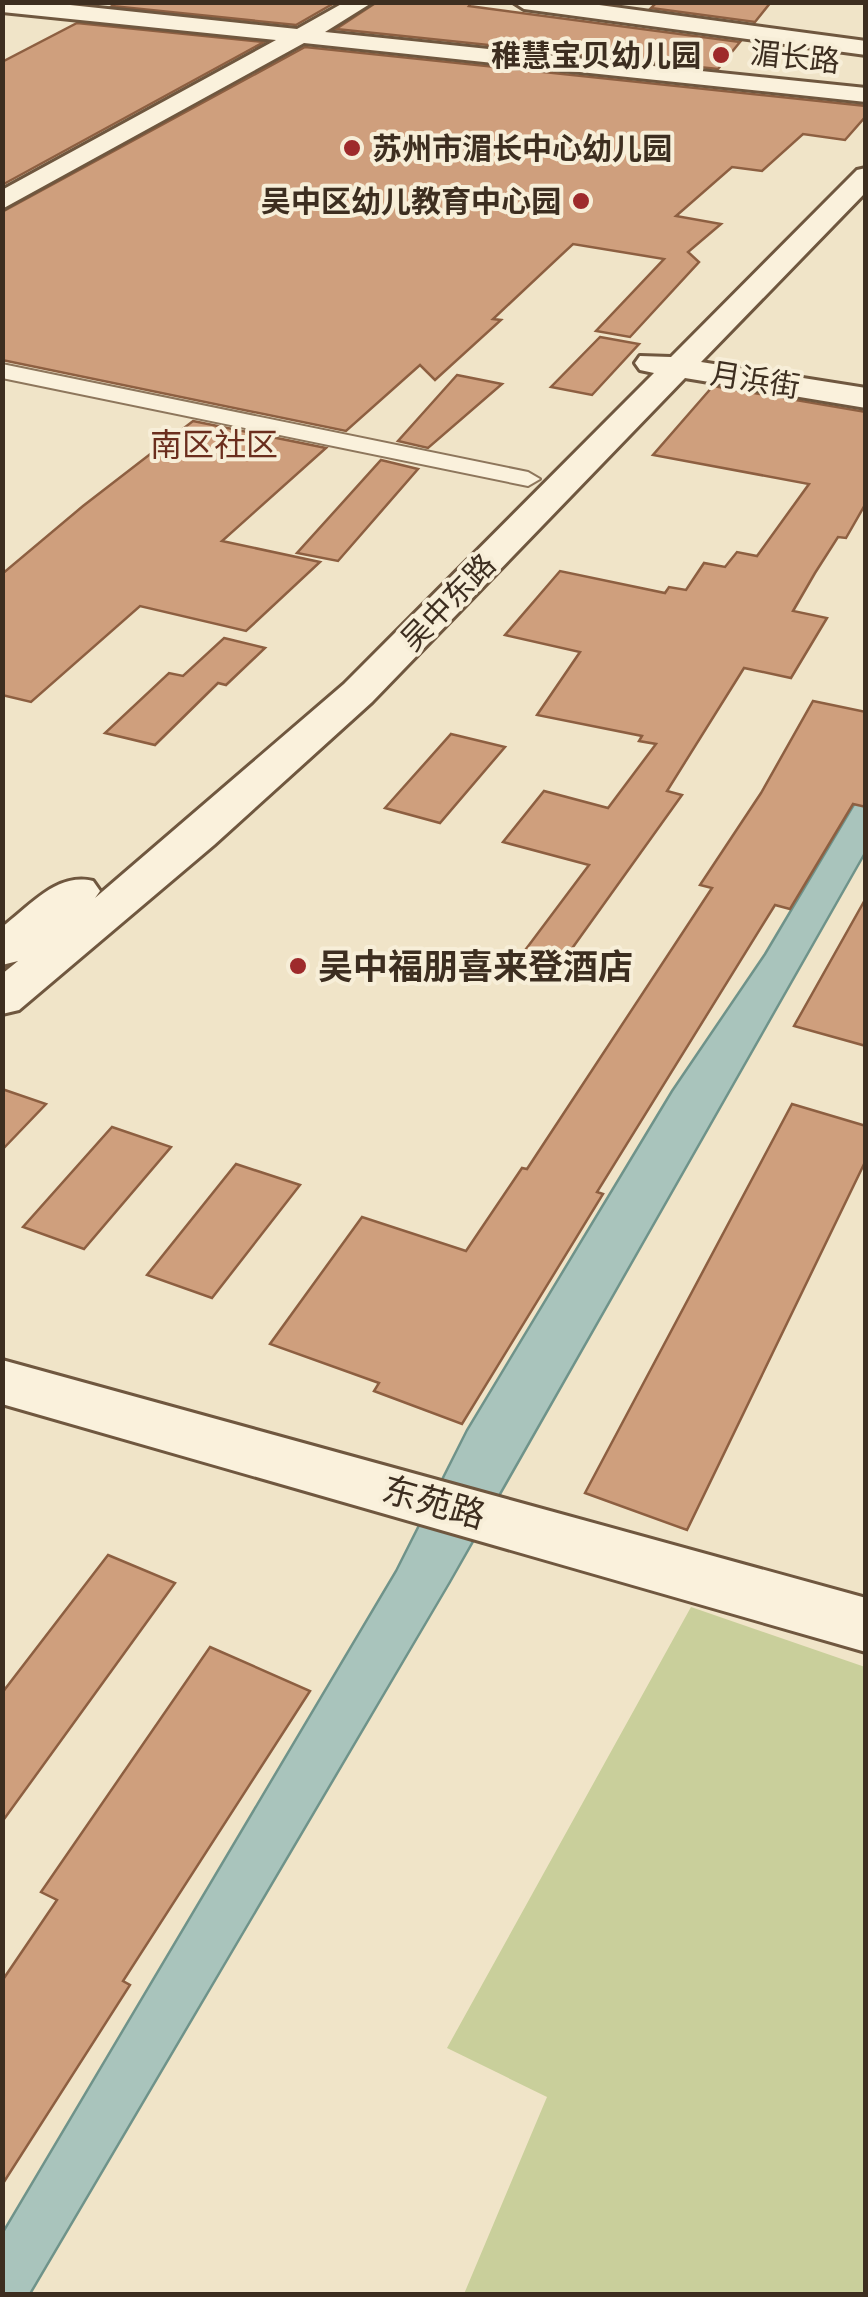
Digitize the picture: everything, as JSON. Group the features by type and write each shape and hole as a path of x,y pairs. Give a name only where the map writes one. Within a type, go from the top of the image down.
{"main road":[{"path":"2,201 362,2"},
{"path":"524,2 866,48"},
{"path":"574,2 866,40"},
{"name":"湄长路","path":"2,5 866,95"},
{"name":"吴中东路","path":"2,999 212,824 358,693 866,145"},
{"name":"吴中东路","path":"2,951 284,717 528,479 660,365 866,176"},
{"name":"月浜街","path":"660,365 866,398"},
{"name":"东苑路","path":"2,1382 390,1488 866,1625"}],"street":[{"path":"2,371 528,479"}],"green space":[{"path":"691,1607 865,1667 865,2294 464,2294 547,2097 447,2048"}],"water":[{"path":"865,786 865,853 450,1582 30,2294 3,2294 3,2232 396,1571 467,1430 672,1091 765,954"}],"building":[{"path":"118,2 336,2 296,25 112,6"},
{"path":"377,2 472,2 469,6 740,42 718,69 336,29"},
{"path":"657,2 771,2 755,22 651,8"},
{"path":"77,23 264,42 2,185 2,62"},
{"path":"305,47 866,106 866,116 845,140 803,134 762,171 732,167 676,216 721,224 688,252 699,262 630,337 596,331 664,259 573,244 493,319 501,320 435,380 420,365 346,431 2,360 2,212"},
{"path":"600,337 639,344 592,395 551,387"},
{"path":"457,375 502,384 428,448 398,441"},
{"path":"713,386 866,412 866,503 846,538 838,537 793,611 827,618 791,678 744,668 667,791 682,795 558,968 520,957 589,865 503,842 544,791 608,808 656,744 639,741 642,736 537,715 580,652 505,635 560,571 665,593 669,587 686,590 704,563 725,567 737,552 757,556 809,484 653,455"},
{"path":"193,421 326,448 222,541 320,562 246,631 140,606 31,702 2,695 2,574"},
{"path":"381,460 418,469 338,561 297,553"},
{"path":"224,638 265,648 226,685 218,683 155,745 105,733 169,673 183,676"},
{"path":"813,701 866,712 866,807 853,804 790,909 775,905 597,1192 603,1194 462,1424 374,1391 379,1383 270,1344 362,1217 466,1251 522,1168 527,1169 712,888 700,885 761,793"},
{"path":"451,734 505,747 440,823 385,808"},
{"path":"866,898 866,1046 794,1026"},
{"path":"2,1089 46,1104 2,1150"},
{"path":"792,1104 866,1126 866,1160 687,1530 585,1493"},
{"path":"112,1127 171,1147 84,1249 23,1227"},
{"path":"236,1164 300,1185 212,1298 147,1275"},
{"path":"108,1555 175,1583 2,1822 2,1693"},
{"path":"210,1647 310,1691 123,1981 130,1985 2,2185 2,1981 57,1900 41,1892"}],"place":[{"name":"稚慧宝贝幼儿园","path":"721,55"},
{"name":"苏州市湄长中心幼儿园","path":"352,148"},
{"name":"吴中区幼儿教育中心园","path":"581,201"},
{"name":"吴中福朋喜来登酒店","path":"298,966"}],"district":[{"name":"南区社区","path":"214,445"}]}
